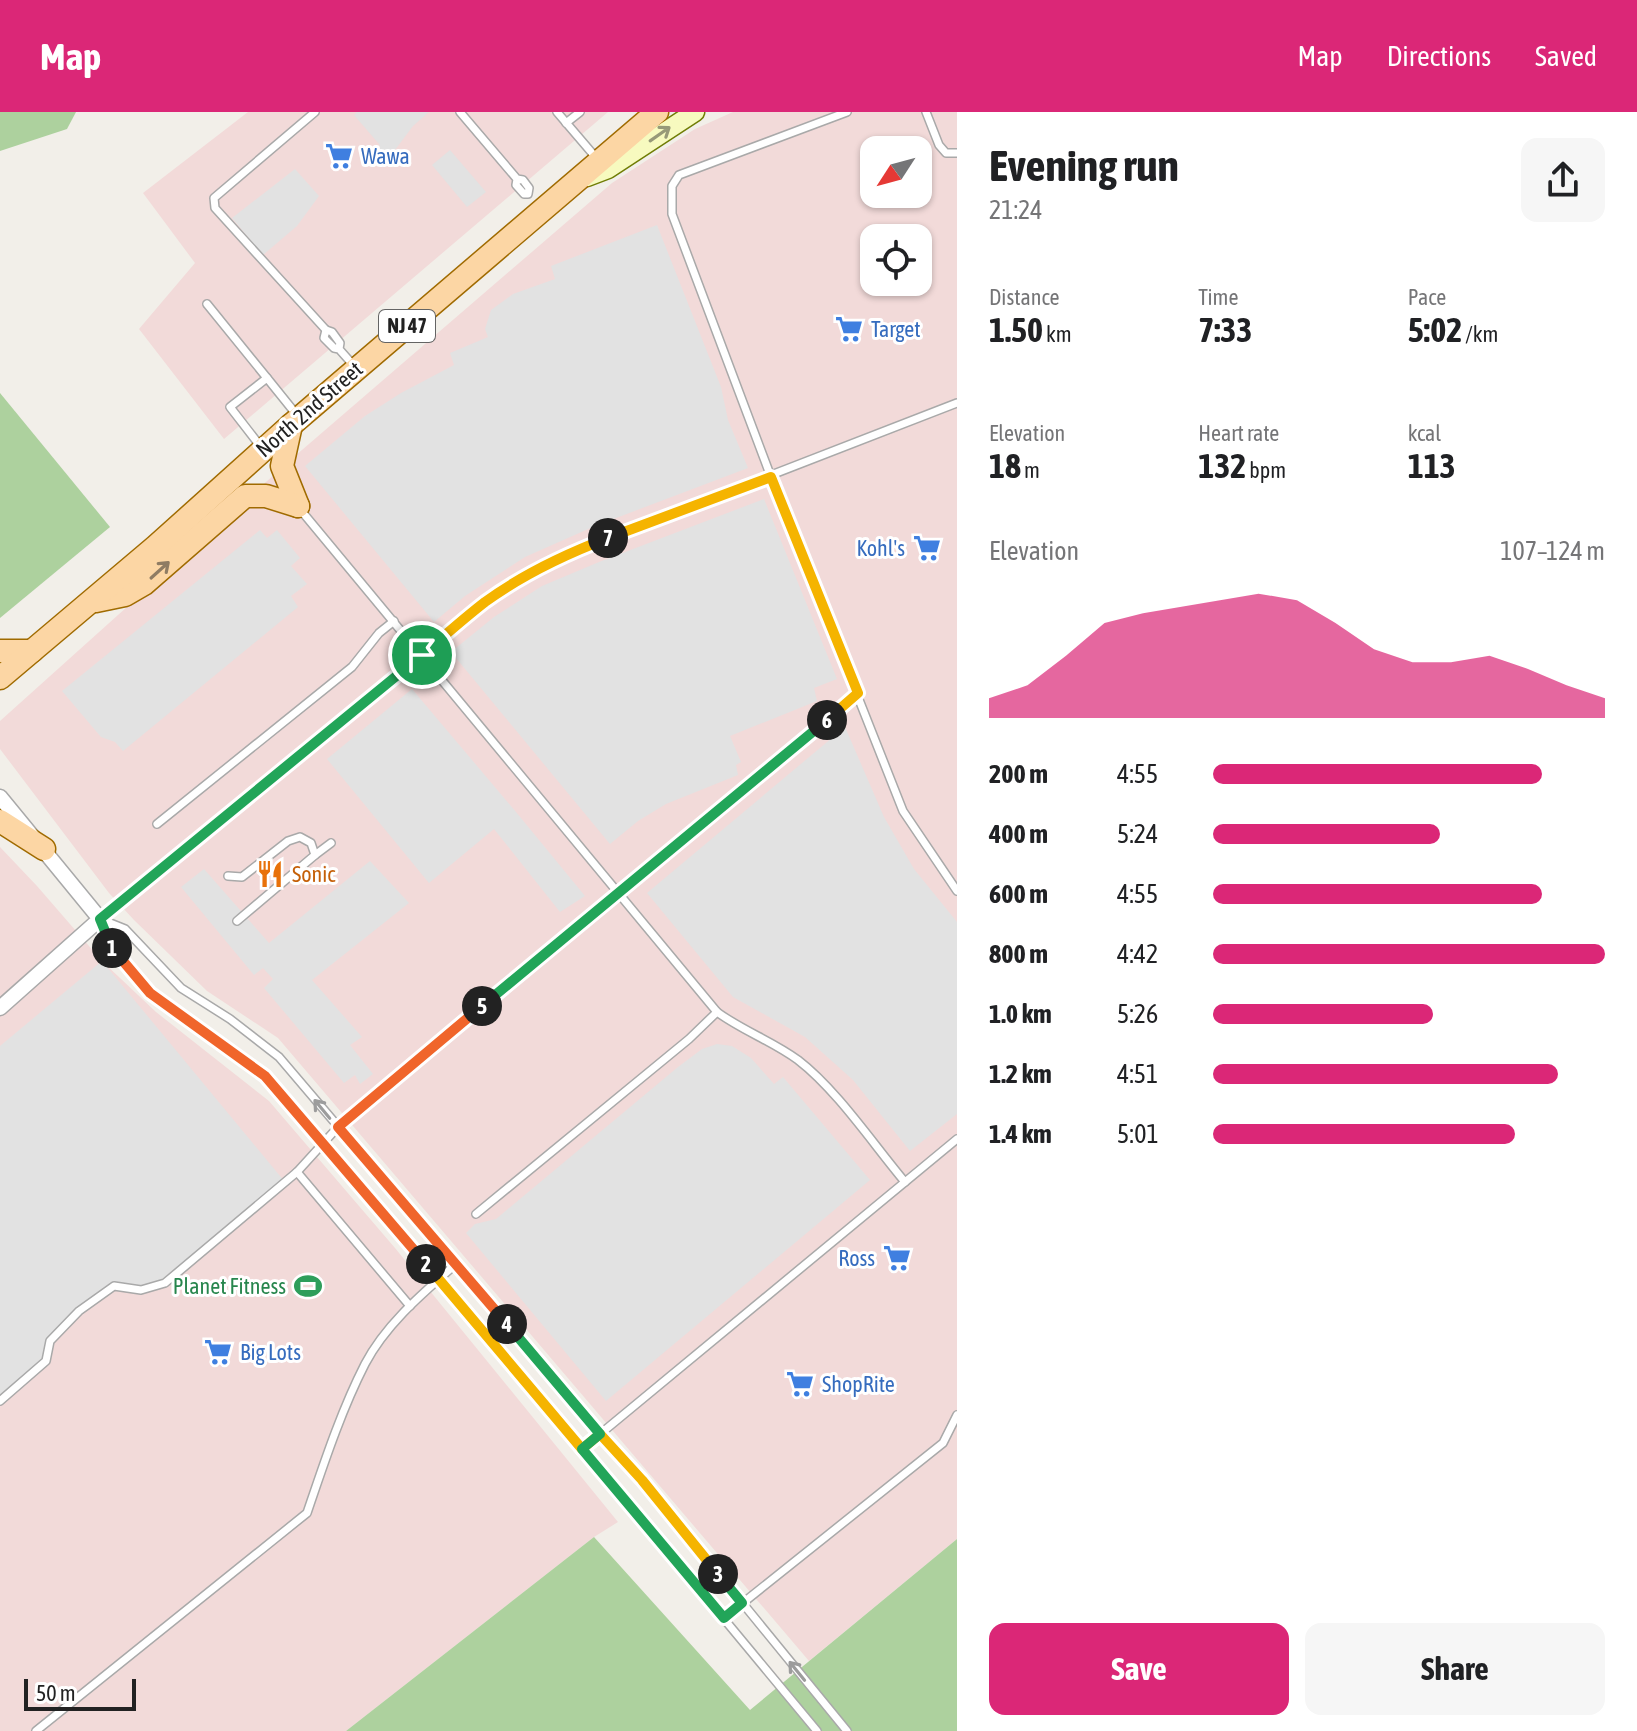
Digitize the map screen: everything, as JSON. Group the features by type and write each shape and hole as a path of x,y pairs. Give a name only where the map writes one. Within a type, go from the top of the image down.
{"main road":[{"name":"North 2nd Street","path":"0,678 657,112"},
{"path":"295,421 282,466 298,506"},
{"path":"91,602 125,595 144,584 245,496 266,496 298,506"},
{"path":"0,651 32,651"},
{"path":"0,821 44,849"}],"street":[{"path":"576,181 608,169 695,112"},
{"path":"0,797 100,919 0,1008"}],"lane":[{"path":"315,112 214,198 215,208 326,330 332,332 340,343 339,349 356,369"},
{"path":"460,112 517,179"},
{"path":"557,112 599,162"},
{"path":"566,123 580,112"},
{"path":"847,112 679,175 672,186 672,214 771,477 903,811 957,891"},
{"path":"926,112 939,145 946,153 957,153"},
{"path":"207,304 267,378 295,421"},
{"path":"263,449 230,407 267,378"},
{"path":"100,919 487,601 566,556 957,403"},
{"path":"298,506 717,1012 777,1047 810,1071 905,1182"},
{"path":"157,824 352,667 379,633 394,621"},
{"path":"0,1401 46,1361 50,1341 79,1311 114,1286 141,1290 165,1283 297,1172 338,1127 858,693"},
{"path":"228,876 242,877 288,841 300,837 311,843 315,855"},
{"path":"237,921 331,843"},
{"path":"100,919 125,929 181,988 230,1019 279,1057 642,1480 847,1731"},
{"path":"100,919 108,944 150,993 265,1076 817,1731"},
{"path":"476,1214 689,1039 717,1012"},
{"path":"582,1449 957,1139"},
{"path":"297,1172 410,1306"},
{"path":"36,1731 307,1513 325,1460 366,1362 410,1306 456,1264"},
{"path":"724,1618 943,1443 957,1415"}],"shaded area":[{"path":"248,112 608,112 224,439 139,329 195,263 143,193"},
{"path":"357,112 429,112 413,126 389,158 382,157 379,144 354,115"},
{"path":"733,112 957,112 957,1539 809,1661 278,1038 207,991 134,920 109,893 0,749 0,721 295,456 612,183 695,129"},
{"path":"450,150 486,192 467,207 432,165"},
{"path":"295,169 319,196 297,226 263,255 232,218"},
{"path":"657,225 721,387 728,420 748,468 595,526 525,557 465,596 434,622 305,466 365,416 454,365 450,353 488,337 485,329 491,310 513,294 555,279 551,266"},
{"path":"764,499 837,679 814,688 817,701 730,736 741,762 736,765 738,775 666,804 638,821 610,844 451,652 494,617 542,586"},
{"path":"260,530 267,538 277,530 300,558 291,566 307,584 291,596 298,607 123,751 115,742 101,737 62,691"},
{"path":"412,689 585,896 560,912 494,829 429,883 327,759"},
{"path":"845,727 884,817 914,869 957,922 957,1114 910,1151 853,1080 805,1037 733,997 647,893"},
{"path":"0,847 102,961 156,1012 269,1101 395,1248 618,1522 594,1537 346,1731 0,1731"},
{"path":"370,861 409,903 312,980 362,1037 350,1045 373,1074 360,1084 355,1075 344,1083 264,988 273,979 263,968 254,975 181,887 204,869 269,943"},
{"path":"102,961 285,1182 165,1283 141,1290 114,1286 50,1341 46,1361 0,1401 0,1046"},
{"path":"717,1044 732,1046 751,1058 774,1084 783,1077 870,1180 606,1401 466,1233 475,1224 496,1219 678,1067 702,1049"}],"green space":[{"path":"0,112 76,112 67,129 0,151"},
{"path":"0,393 110,527 0,618"},
{"path":"594,1537 750,1710 957,1539 957,1731 346,1731"}],"place":[{"name":"Wawa","path":"339,156"},
{"name":"Target","path":"849,329"},
{"name":"Kohl's","path":"927,548"},
{"name":"Sonic","path":"270,874"},
{"name":"Ross","path":"897,1258"},
{"name":"Planet Fitness","path":"308,1286"},
{"name":"Big Lots","path":"218,1352"},
{"name":"ShopRite","path":"800,1384"}],"route":[{"path":"422,655 100,919 108,944 150,993 265,1076 582,1449 600,1434 642,1480 742,1603 724,1618 582,1449 600,1434 338,1127 858,693 771,477 580,549 487,601 422,655"}]}
